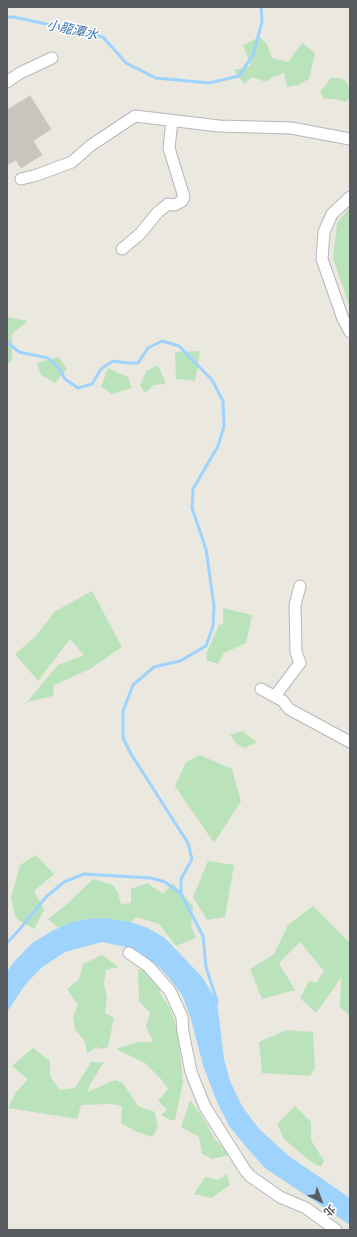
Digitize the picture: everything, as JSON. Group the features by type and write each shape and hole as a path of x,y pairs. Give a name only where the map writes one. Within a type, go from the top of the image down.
{"street":[{"path":"7,82 20,73 52,58"},
{"path":"21,179 38,175 72,162 90,146 135,116 219,126 291,128 350,139"},
{"path":"122,249 140,234 157,213 168,204 175,205 182,201 184,196 169,148 172,121"},
{"path":"350,197 332,214 324,232 322,259 343,319 350,332"},
{"path":"275,696 300,664 296,652 295,605 300,586"},
{"path":"261,689 283,701 289,709 350,742"},
{"path":"129,953 148,966 170,990 182,1017 183,1032 191,1072 205,1107 245,1170 250,1176 280,1197 306,1208 336,1230"}],"green space":[{"path":"260,37 267,44 272,58 288,62 302,43 315,53 309,79 298,85 287,87 284,73 271,78 266,82 252,77 244,84 234,70 251,66 243,45"},
{"path":"331,78 339,78 346,81 350,90 350,98 345,102 334,99 324,99 320,92"},
{"path":"350,207 350,308 333,258 337,223"},
{"path":"7,317 28,321 12,334 12,360 7,365"},
{"path":"200,351 195,381 176,379 175,352"},
{"path":"59,357 67,369 55,383 41,375 37,363"},
{"path":"158,365 166,384 154,385 145,393 140,385 146,371"},
{"path":"108,368 128,377 132,388 112,394 101,387"},
{"path":"92,591 122,647 90,669 54,685 53,696 27,702 58,665 84,655 70,639 38,681 15,654 37,635 54,612"},
{"path":"223,608 252,615 246,643 224,653 218,664 206,660 207,652 219,625 223,624"},
{"path":"242,731 257,742 245,748 237,744 230,735"},
{"path":"200,755 232,769 241,801 214,843 175,786 186,762"},
{"path":"36,855 54,874 34,891 44,910 34,929 18,920 15,916 11,898 20,865"},
{"path":"208,861 234,865 225,917 207,920 193,897"},
{"path":"93,879 113,885 118,893 121,904 131,903 131,889 147,883 163,894 173,883 193,906 191,926 196,938 176,946 159,924 136,917 131,922 103,918 87,919 72,922 59,928 48,919 67,904"},
{"path":"313,906 350,943 350,1016 340,1007 341,978 316,1013 300,998 309,981 316,983 324,971 300,942 279,963 295,990 262,999 250,969 274,954 288,925"},
{"path":"102,955 119,967 106,970 104,984 107,998 105,1013 114,1018 108,1047 101,1049 97,1047 87,1053 85,1042 75,1029 73,1017 78,1005 67,989 79,979 83,964"},
{"path":"138,969 160,973 167,981 159,992 170,1008 181,1040 180,1053 183,1082 175,1120 170,1120 161,1115 167,1110 158,1101 168,1089 161,1079 145,1063 116,1049 137,1042 153,1042 146,1027 150,1013 139,1001"},
{"path":"286,1030 313,1032 315,1068 310,1076 262,1073 259,1042"},
{"path":"33,1048 50,1061 50,1076 60,1090 75,1088 91,1062 104,1062 87,1092 115,1080 123,1083 138,1106 155,1112 158,1128 152,1137 135,1131 121,1123 122,1106 110,1104 81,1105 77,1119 8,1108 16,1092 28,1079 12,1066"},
{"path":"190,1100 203,1118 215,1139 229,1155 212,1159 202,1154 199,1137 181,1127"},
{"path":"295,1106 311,1122 311,1140 324,1161 321,1167 311,1162 284,1139 277,1124"},
{"path":"227,1174 230,1185 211,1198 194,1194 205,1177 218,1180"}],"water":[{"path":"103,918 131,922 148,928 165,938 202,977 217,1001 224,1059 230,1081 242,1106 259,1129 289,1156 350,1198 350,1225 265,1168 229,1126 217,1102 203,1065 190,1016 182,995 158,966 126,947 102,942 65,952 41,968 25,985 7,1012 7,972 13,963 32,943 52,931 72,922"}],"building":[{"path":"30,96 51,129 33,141 42,155 21,168 16,160 7,165 7,110"}],"waterway":[{"name":"小龍潭水","path":"7,17 13,17 103,37 126,63 156,78 209,83 239,76 253,55 262,22 261,7"},
{"path":"7,342 19,352 48,358 58,367 65,379 78,388 92,384 101,369 113,361 138,363 148,348 162,341 179,346 212,380 223,401 224,426 218,446 193,489 192,508 206,549 214,606 213,626 206,646 180,661 154,667 133,685 123,711 123,738 131,754 188,843 192,859 181,879 181,894 203,936 206,967 217,1001 216,1004"},
{"path":"7,943 46,897 64,882 84,874 151,878 165,882 181,894"}]}
